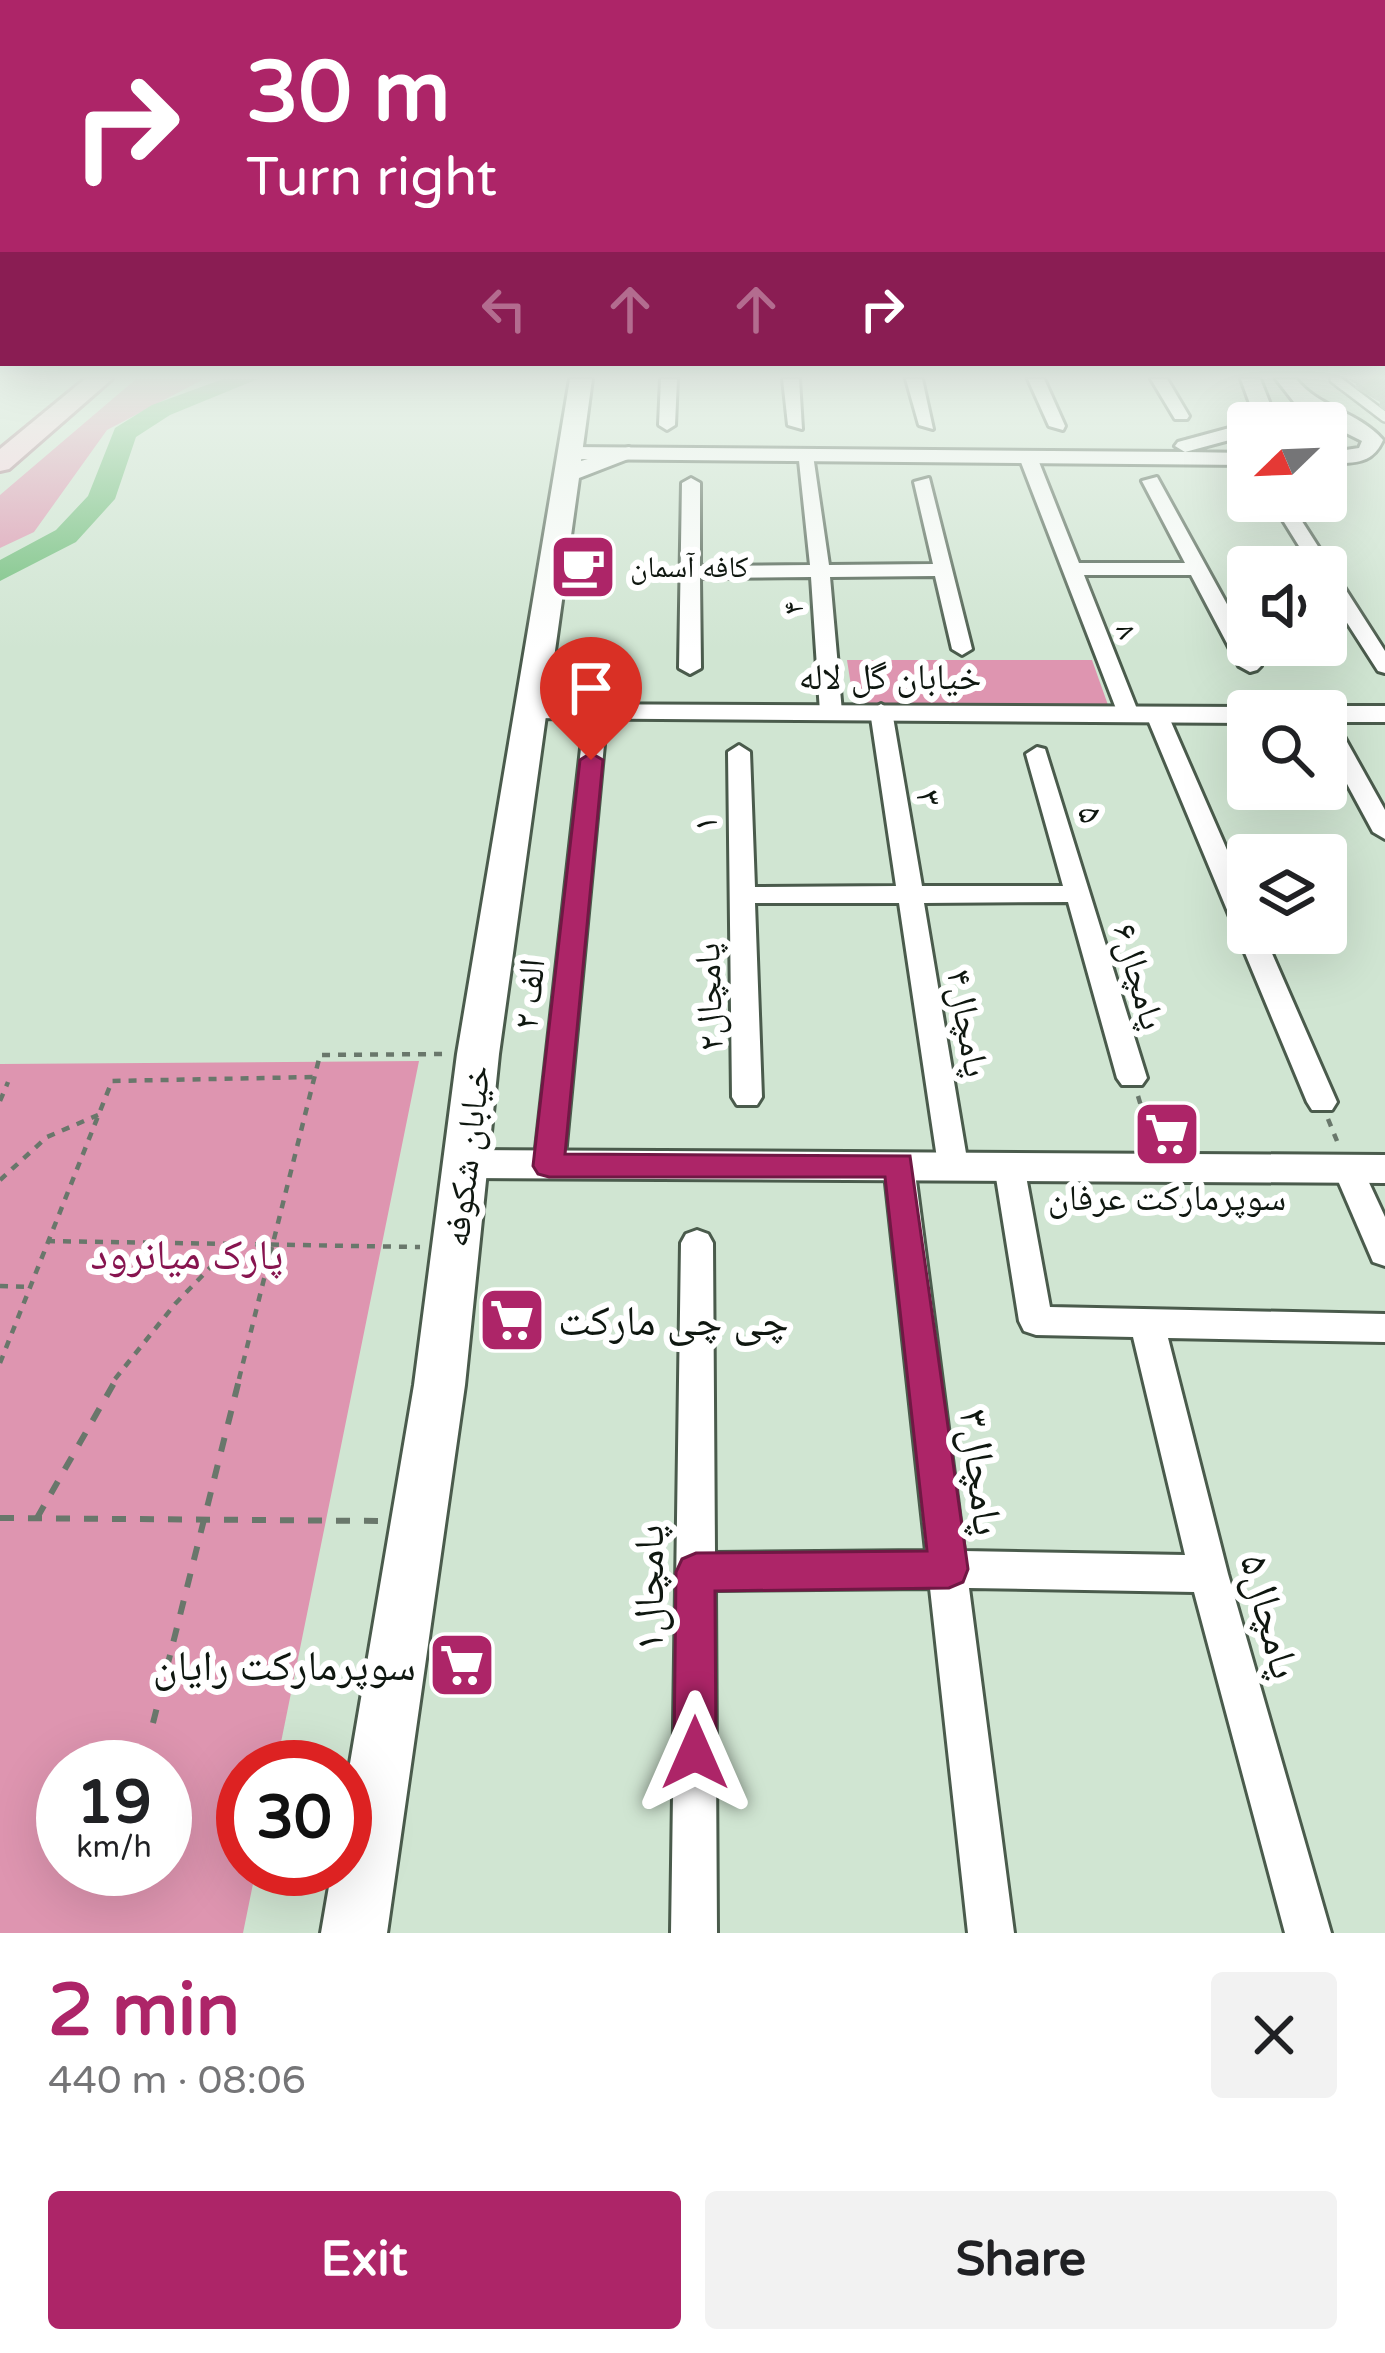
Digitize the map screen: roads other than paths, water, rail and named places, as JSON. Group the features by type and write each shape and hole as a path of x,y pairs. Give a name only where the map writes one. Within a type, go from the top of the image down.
{"main road":[{"name":"خیابان شکوفه","path":"354,1933 418,1522 468,1164 478,1054 533,712 566,469"}],"street":[{"path":"806,469 820,571"},
{"name":"۸","path":"1033,469 1127,714"},
{"path":"1151,481 1227,620"},
{"path":"922,482 962,649"},
{"path":"690,668 691,483"},
{"path":"1071,569 1201,568"},
{"name":"۴","path":"820,571 831,712"},
{"path":"692,572 945,571"},
{"path":"1347,607 1385,667"},
{"name":"۳","path":"881,711 908,894"},
{"name":"خیابان گل لاله","path":"533,712 1227,715"},
{"name":"۲ الف","path":"549,1166 596,713"},
{"path":"1347,715 1385,714"},
{"path":"1157,715 1227,880"},
{"name":"۱","path":"739,752 741,895"},
{"name":"۵","path":"1036,754 1078,894"},
{"path":"1347,762 1385,832"},
{"name":"پامچال۴","path":"908,894 953,1165"},
{"path":"741,895 1078,894"},
{"name":"پامچال۶","path":"1078,894 1132,1078"},
{"name":"پامچال۲","path":"741,895 747,1097"},
{"path":"1259,954 1322,1102"},
{"path":"468,1164 1366,1169 1385,1253"},
{"name":"پامچال۳","path":"899,1165 991,1933"},
{"path":"1009,1165 1036,1322 1385,1328"},
{"name":"پامچال۱","path":"694,1933 697,1243"},
{"name":"پامچال۵","path":"1147,1323 1209,1574 1308,1933"},
{"path":"696,1572 949,1569 1209,1574"}],"waterway":[{"path":"0,572 66,536 101,499 111,469"}],"place":[{"name":"کافه آسمان","path":"583,567"},
{"name":"سوپرمارکت عرفان","path":"1167,1134"},
{"name":"چی چی مارکت","path":"512,1320"},
{"name":"سوپرمارکت رایان","path":"462,1665"}],"park label":[{"name":"پارک میانرود","path":"187,1254"}]}
